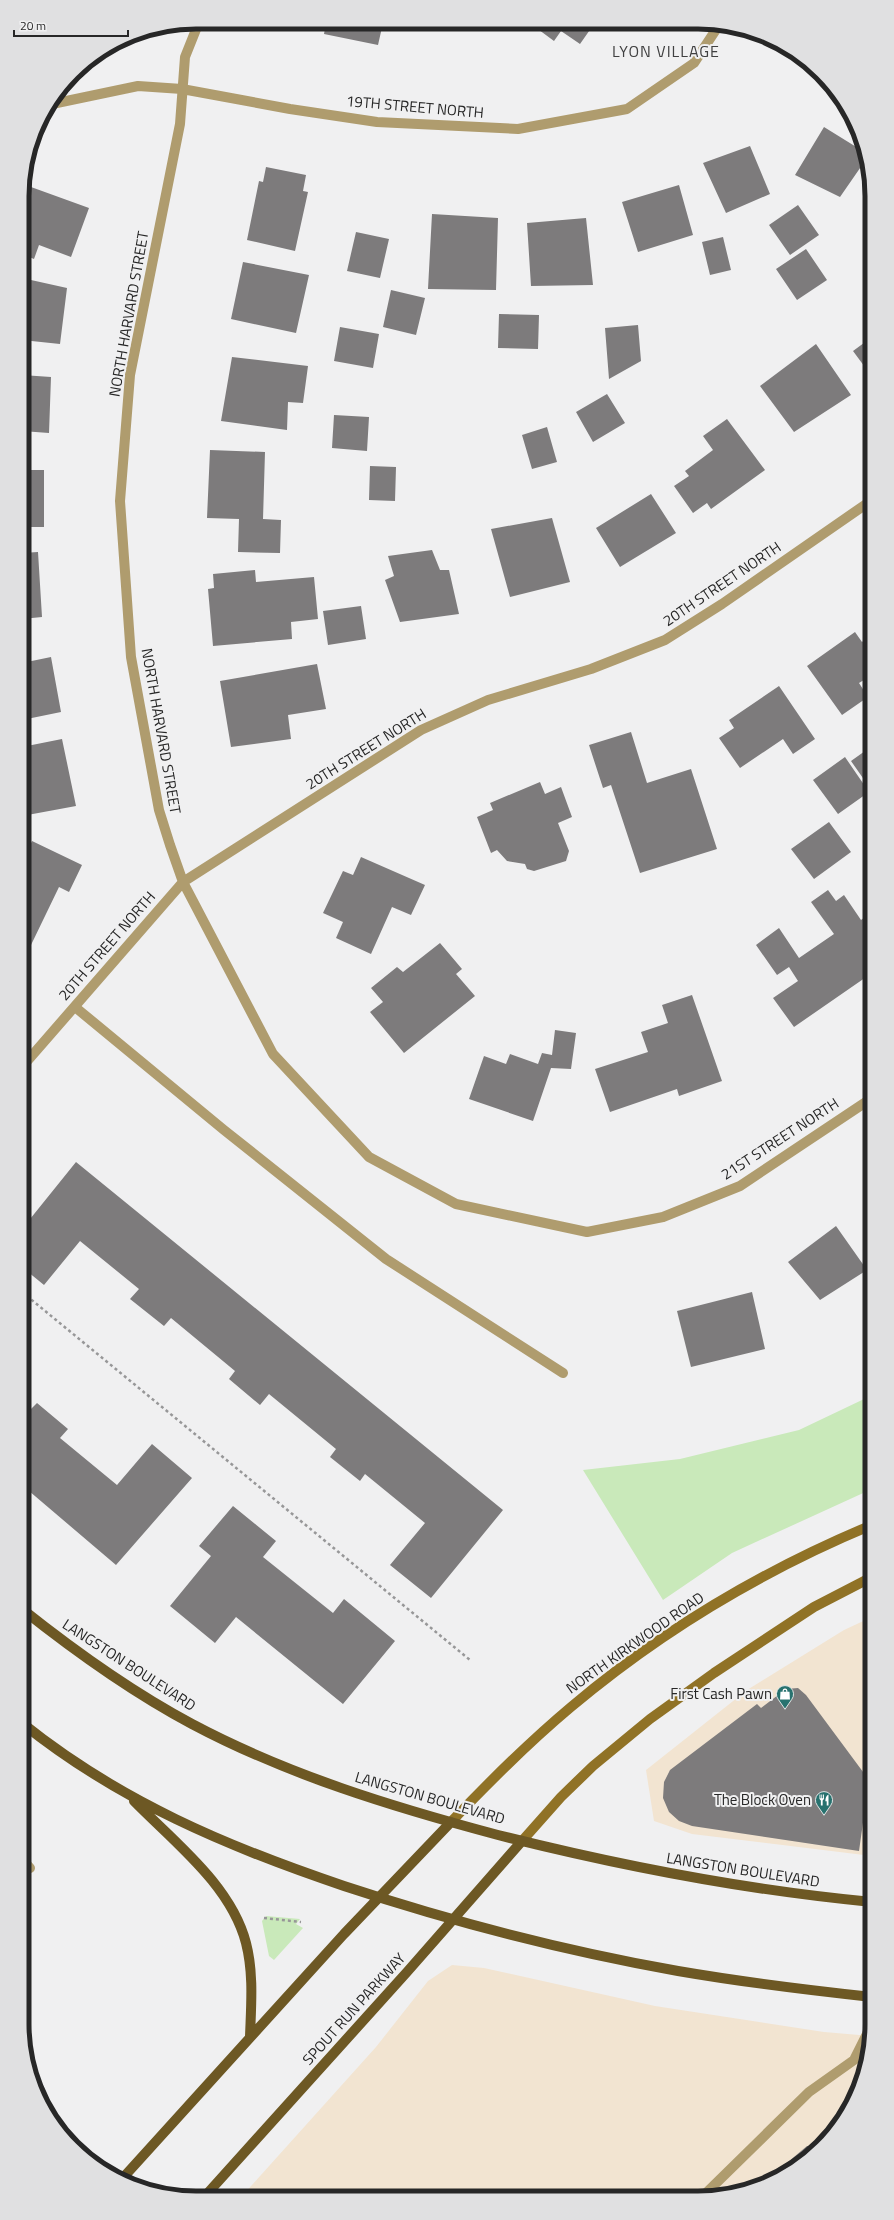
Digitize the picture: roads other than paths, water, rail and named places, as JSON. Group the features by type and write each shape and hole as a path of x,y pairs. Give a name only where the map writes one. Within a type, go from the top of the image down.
{"main road":[{"name":"NORTH KIRKWOOD ROAD","path":"379,1897 451,1822 541,1733 606,1678 712,1608 787,1563 865,1528"},
{"path":"522,1841 561,1797 593,1766 650,1719 714,1673 814,1607 865,1581"},
{"name":"LANGSTON BOULEVARD","path":"29,1614 72,1648 130,1687 191,1724 248,1752 403,1809 522,1841 621,1864 705,1881 770,1891 865,1901"},
{"path":"29,1728 87,1770 127,1794 187,1825 265,1859 379,1897 453,1919 557,1946 678,1971 865,1996"},
{"path":"127,1794 205,1872 234,1910 247,1944 250,1962 252,1980 250,2037"},
{"name":"SPOUT RUN PARKWAY","path":"210,2191 522,1841"},
{"path":"125,2175 379,1897"}],"street":[{"name":"NORTH HARVARD STREET","path":"196,29 185,58 180,124 130,375 120,501 131,657 159,810 183,882 273,1054 369,1157 456,1204 587,1232"},
{"name":"19TH STREET NORTH","path":"57,103 138,86 182,88 290,109 377,122 518,130 627,109 694,63 716,30"},
{"name":"20TH STREET NORTH","path":"29,1059 183,882 421,730 488,700 590,669 665,640 722,604 865,505"},
{"path":"75,1007 224,1130 386,1259 564,1373"},
{"name":"21ST STREET NORTH","path":"587,1232 663,1217 740,1186 865,1103"},
{"path":"708,2191 810,2092 854,2060 865,2039"}],"place":[{"name":"First Cash Pawn","path":"785,1709"},
{"name":"The Block Oven","path":"824,1815"}],"district":[{"name":"LYON VILLAGE","path":"666,51"}]}
